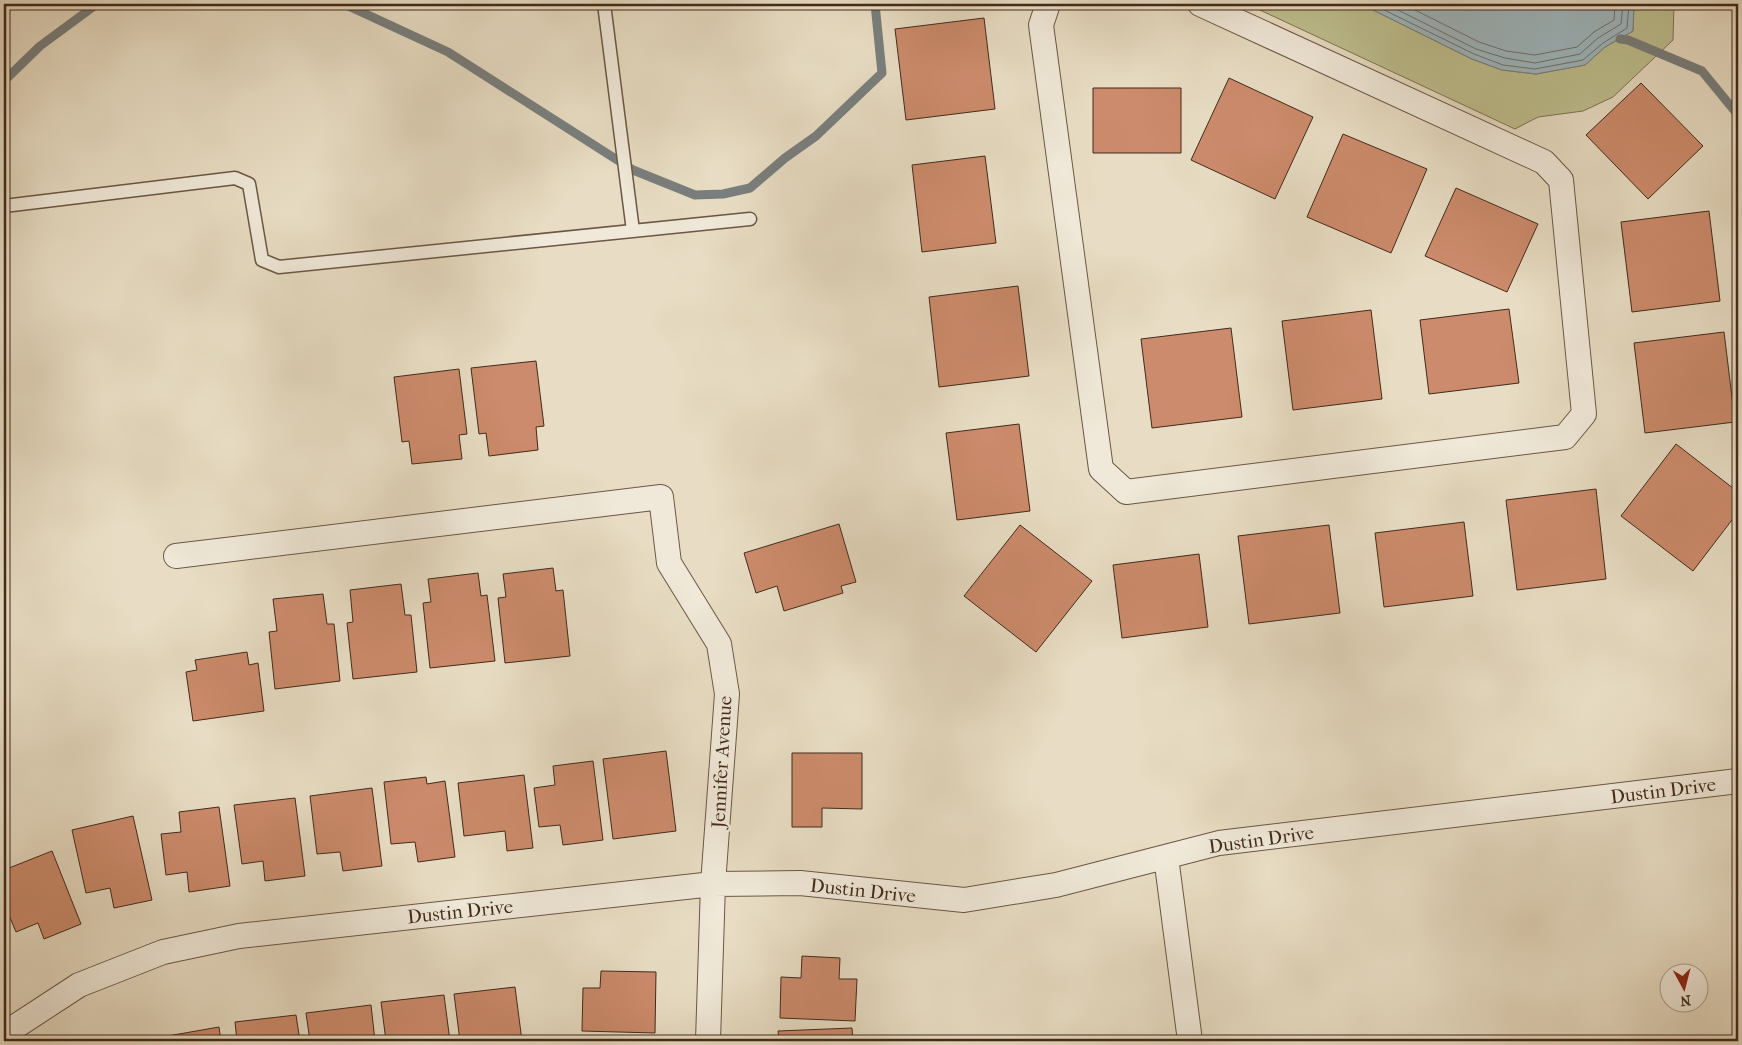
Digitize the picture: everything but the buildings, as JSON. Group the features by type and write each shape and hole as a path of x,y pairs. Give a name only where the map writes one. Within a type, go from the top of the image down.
{"street":[{"path":"1048,4 1041,25 1101,469 1126,492 1565,437 1584,414 1561,180 1544,162 1200,4"},
{"name":"Jennifer Avenue","path":"176,556 662,497 669,563 719,644 726,694 713,884 708,1041"},
{"name":"Dustin Drive","path":"4,1034 79,985 163,952 239,936 713,884 800,883 964,900 1056,885 1219,843 1738,781"},
{"path":"1166,857 1190,1041"}],"lane":[{"path":"604,4 632,231"},
{"path":"4,206 235,178 249,184 262,260 279,267 750,219"}],"green space":[{"path":"1247,4 1361,4 1472,59 1502,70 1536,74 1585,65 1605,47 1633,31 1634,4 1674,4 1673,40 1613,97 1583,111 1538,117 1515,129"}],"water":[{"path":"1361,4 1634,4 1633,31 1605,47 1585,65 1536,74 1502,70 1472,59"}],"waterway":[{"path":"4,81 40,46 97,4"},
{"path":"344,4 448,52 633,170 695,195 723,194 750,188 785,158 816,136 882,73 875,4"},
{"path":"1620,39 1628,40 1702,71 1738,115"}]}
